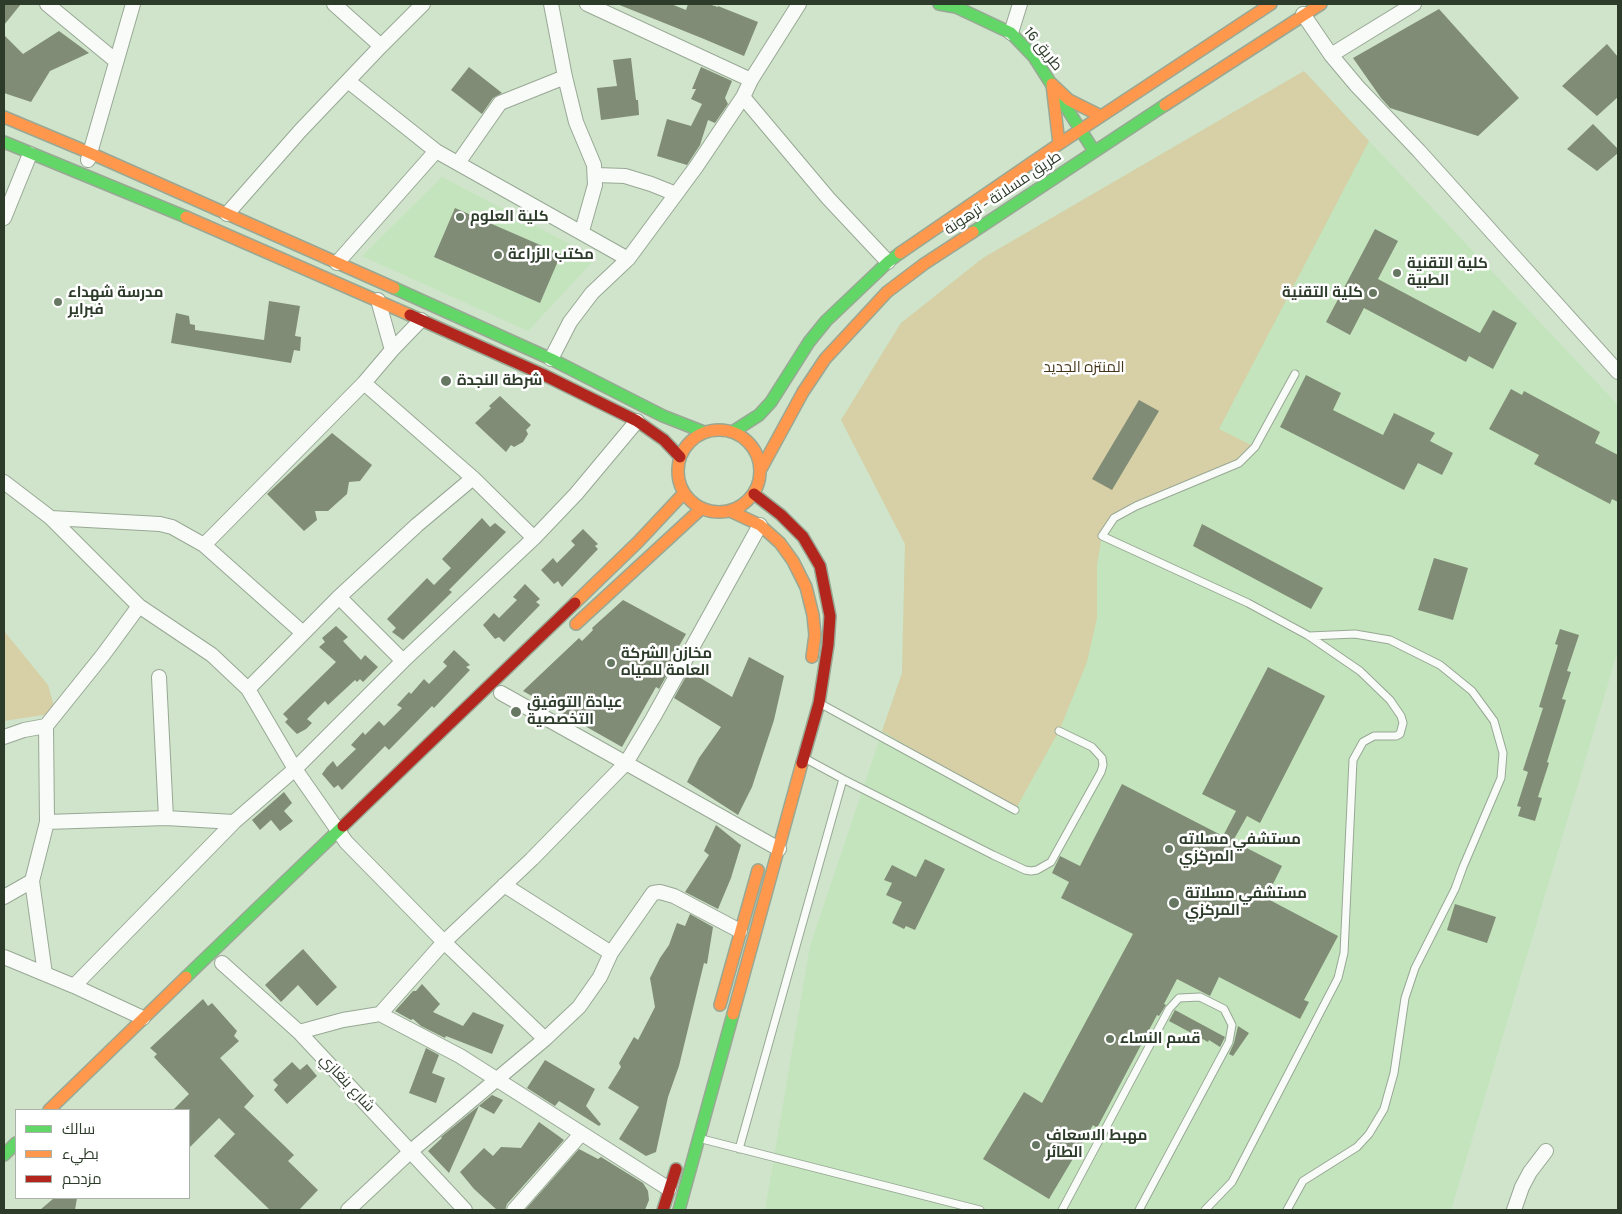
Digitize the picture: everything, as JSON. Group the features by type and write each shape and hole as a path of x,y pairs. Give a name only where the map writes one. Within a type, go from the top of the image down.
{"main road":[{"name":"طريق 16","path":"939,4 956,7 1011,33 1034,57 1094,150"},
{"path":"1241,25 1251,4"},
{"name":"طريق مسلاتة - ترهونة","path":"734,431 759,415 776,395 809,342 826,321 888,262 1059,144 1271,4"},
{"name":"طريق مسلاتة - ترهونة","path":"761,469 803,392 825,359 887,292 924,264 1301,9 1321,4"},
{"path":"1052,84 1069,100 1102,116"},
{"path":"1052,84 1059,144"},
{"path":"4,117 90,153 551,359 663,416 704,432"},
{"path":"4,142 238,239 544,374 637,421 664,440 680,457"},
{"path":"730,511 744,504 754,494 760,482 761,469 757,453 748,440 734,431 719,429 704,432 693,438 685,446 680,457 679,481 684,493 692,502 702,508 711,511 730,511 760,525 780,543 793,561 806,587 813,615 815,636 811,664"},
{"path":"50,1109 143,1018 344,840 684,493"},
{"path":"718,1014 740,931 768,847 803,757 819,703 828,645 830,616 820,566 802,537 781,514 754,494"},
{"path":"566,633 702,508"},
{"path":"791,751 803,757"},
{"path":"679,1210 768,847"},
{"path":"686,1135 698,1138"},
{"path":"4,1155 15,1144"},
{"path":"663,1210 678,1162"}],"street":[{"path":"47,4 116,61"},
{"path":"83,175 133,4"},
{"path":"334,4 381,46"},
{"path":"227,214 300,131 423,4"},
{"path":"551,4 576,122 596,175 582,232"},
{"path":"587,4 752,80"},
{"path":"551,359 570,322 586,300 628,258 676,194 743,97 798,4"},
{"path":"1011,33 1020,4"},
{"path":"1331,56 1414,4"},
{"path":"1301,9 1331,56 1357,86 1418,150 1618,372"},
{"path":"458,163 500,103 565,77"},
{"path":"348,81 436,152 628,258"},
{"path":"743,97 828,198 888,262"},
{"path":"337,263 436,152"},
{"path":"4,218 30,154"},
{"path":"596,175 625,176 676,194"},
{"path":"378,300 392,350"},
{"path":"204,545 364,383 421,320"},
{"path":"364,383 473,478 534,538"},
{"path":"74,986 234,822 295,769 403,661 534,538 576,494 637,421"},
{"path":"248,689 339,597 473,478"},
{"path":"4,482 51,518 140,606 212,655 248,689 295,769 344,840 444,942 545,1039"},
{"path":"51,518 160,524 172,527 204,545 303,633"},
{"path":"380,1014 444,942 532,859 626,763 760,525"},
{"path":"339,597 403,661"},
{"path":"45,974 32,881 48,822 46,726 140,606"},
{"path":"159,677 166,818"},
{"path":"501,693 626,763 768,847"},
{"path":"4,738 24,730 46,726"},
{"path":"48,822 166,818 234,822"},
{"path":"4,897 32,881"},
{"path":"504,885 611,953"},
{"path":"348,1210 411,1151 498,1080 579,1008 600,977 611,953 653,893 660,892 674,896 740,931"},
{"path":"4,957 74,986 143,1018"},
{"name":"شارع بنغازي","path":"222,963 299,1032 465,1210"},
{"path":"299,1032 343,1020 380,1014 460,1056 669,1189"},
{"path":"514,1210 581,1134"},
{"path":"1514,1210 1522,1187 1530,1172 1546,1151"}],"lane":[{"path":"1205,1210 1232,1182 1338,978 1344,952 1353,760 1363,742 1368,738 1374,736 1396,736 1400,734 1404,723 1390,700 1360,671 1309,636 1248,603 1102,536 1114,518 1136,506 1239,463 1255,447 1295,374"},
{"path":"1286,1210 1303,1181 1357,1147 1369,1134 1384,1108 1394,1073 1405,998 1415,968 1456,889 1462,867 1501,778 1504,753 1494,721 1472,691 1440,665 1390,640 1355,634 1309,636"},
{"path":"819,703 1015,810"},
{"path":"803,757 993,855 1031,871 1037,870 1050,862 1101,772 1103,765 1102,758 1092,747 1059,731"},
{"path":"739,1149 843,779"},
{"path":"1062,1210 1169,1009 1179,998 1200,997 1224,1009 1232,1025 1229,1042 1139,1210"},
{"path":"698,1138 958,1208 980,1210"}],"shaded area":[{"path":"1304,71 1618,405 1618,650 1451,1210 765,1210 810,946 902,673 905,543 841,420 901,323 983,258"},
{"name":"كلية العلوم","path":"442,177 596,258 528,331 362,256"}],"green space":[{"name":"المنتزه الجديد","path":"1304,71 1369,141 1219,429 1255,447 1239,463 1114,518 1102,536 1097,564 1097,618 1087,662 1059,731 1015,810 882,731 902,673 905,544 841,420 901,323 983,258"},
{"path":"4,631 48,685 56,713 4,721"}],"building":[{"path":"4,4 21,4 4,25"},
{"path":"617,4 671,4 686,10 688,4 708,4 718,6 758,22 744,56"},
{"path":"1439,9 1519,98 1478,136 1390,108 1353,58"},
{"path":"59,31 89,53 50,71 31,102 4,93 4,35 23,54"},
{"path":"1607,44 1618,57 1618,97 1597,116 1562,86"},
{"path":"631,58 639,115 601,120 597,88 617,86 613,60"},
{"path":"469,67 502,93 493,98 482,114 451,90"},
{"path":"701,67 732,81 725,98 728,104 715,123 708,120 700,145 687,165 657,156 667,119 691,126 702,104 691,99 696,89 692,89"},
{"path":"1593,124 1618,149 1618,153 1597,171 1567,149"},
{"name":"مكتب الزراعة","path":"455,208 561,254 540,303 434,257"},
{"name":"كلية التقنية","path":"1375,229 1398,241 1378,279 1480,333 1493,310 1517,323 1493,369 1469,356 1466,362 1364,308 1350,335 1326,322"},
{"name":"مدرسة شهداء فبراير","path":"269,301 300,306 295,336 301,337 300,351 294,350 291,363 171,343 176,313 189,316 190,324 195,325 195,330 264,340"},
{"path":"1306,375 1341,393 1333,410 1383,435 1394,413 1435,433 1430,441 1453,453 1442,475 1418,463 1404,490 1280,427"},
{"path":"1511,389 1522,395 1524,391 1600,432 1595,443 1618,455 1618,502 1612,499 1610,504 1534,464 1539,455 1489,429"},
{"path":"500,396 531,425 526,430 528,434 523,442 514,447 511,445 506,452 475,423 491,408 489,406"},
{"path":"1139,400 1159,411 1112,490 1092,479"},
{"path":"332,433 372,465 360,481 349,482 347,494 328,511 315,511 317,520 304,531 267,494"},
{"path":"482,518 490,527 495,523 506,532 449,590 452,592 403,640 392,632 396,628 387,619 427,578 434,585 451,568 442,559"},
{"path":"1202,524 1323,588 1311,609 1193,546"},
{"path":"583,529 598,544 595,546 598,549 562,587 558,581 554,584 541,570 553,558 557,563 575,545 571,541"},
{"path":"1434,558 1468,568 1453,620 1418,610"},
{"path":"525,584 540,599 536,602 540,605 504,642 499,637 495,639 483,625 494,613 499,618 517,600 513,597"},
{"name":"مخازن الشركة العامة للمياه","path":"623,600 686,634 671,660 674,662 659,689 656,687 622,747 523,691 579,638 582,641 593,630 592,628"},
{"path":"336,626 348,637 343,641 361,660 365,655 378,667 363,682 360,679 357,682 355,680 328,705 325,701 307,719 312,723 297,734 285,722 288,719 283,714 336,662 319,647 325,642 322,638"},
{"path":"1560,629 1579,635 1567,671 1571,672 1562,699 1566,700 1538,797 1542,798 1535,821 1518,816 1521,807 1517,806 1528,772 1523,770 1543,708 1539,707 1558,645 1555,644"},
{"path":"454,650 470,665 466,667 470,670 434,708 432,706 389,750 385,746 342,790 338,785 334,788 322,774 327,767 333,761 337,767 356,749 351,745 363,732 365,735 379,721 384,726 402,708 397,705 409,692 411,694 424,679 429,684 447,666 443,662"},
{"path":"749,657 784,676 774,720 752,787 738,815 687,782 699,758 721,727 674,698 689,671 732,697"},
{"name":"مستشفي مسلاته المركزي","path":"1268,667 1325,696 1260,823 1247,816 1233,841 1282,866 1266,898 1338,936 1304,1000 1309,1002 1300,1019 1219,977 1210,996 1177,979 1164,1004 1166,1005 1159,1016 1157,1015 1097,1128 1093,1125 1049,1199 983,1159 1024,1092 1042,1103 1133,934 1061,898 1069,882 1052,873 1060,856 1080,866 1122,784 1223,836 1236,811 1202,794"},
{"path":"284,792 292,803 284,811 293,821 280,831 271,820 260,830 252,820"},
{"path":"716,825 741,845 731,878 718,909 685,892 709,855 704,851"},
{"path":"925,859 945,869 915,930 906,926 904,929 892,923 902,902 886,895 892,883 884,880 892,865 916,877"},
{"path":"1455,904 1496,917 1487,943 1447,930"},
{"path":"690,914 713,927 707,964 704,963 679,1066 668,1097 656,1152 646,1156 619,1139 639,1107 608,1088 621,1067 619,1063 634,1037 638,1040 655,1007 650,978 669,945 677,923 685,926"},
{"path":"303,949 337,987 317,1006 298,985 281,1002 265,985"},
{"path":"422,984 440,1004 433,1012 463,1026 473,1012 504,1025 492,1054 446,1036 445,1038 421,1026 413,1019 411,1020 395,1011"},
{"path":"203,999 208,1006 212,1003 237,1031 234,1036 239,1041 220,1058 254,1096 244,1107 294,1155 288,1161 318,1190 299,1210 270,1210 214,1156 235,1134 219,1118 190,1147 190,1109 174,1109 189,1094 154,1057 157,1054 150,1048"},
{"path":"1175,1010 1225,1037 1220,1047 1169,1021"},
{"path":"1238,1026 1249,1033 1233,1056 1229,1054"},
{"path":"426,1048 439,1055 432,1073 445,1078 436,1103 409,1093"},
{"path":"545,1060 595,1089 586,1106 601,1124 599,1126 559,1101 555,1106 527,1088"},
{"path":"292,1062 300,1070 307,1064 317,1076 287,1104 274,1090 278,1085 273,1080"},
{"path":"492,1095 503,1100 494,1114 479,1106 449,1173 428,1151 441,1137"},
{"path":"539,1122 564,1140 507,1204 505,1210 497,1210 474,1189 460,1172 484,1148 493,1156 501,1147 521,1148"},
{"path":"579,1149 598,1159 601,1157 643,1183 648,1191 649,1200 645,1210 525,1210"},
{"path":"53,1199 77,1199 75,1210 40,1210"}],"traffic: fast":[{"path":"939,4 956,7 1011,33 1034,57 1094,151"},
{"path":"973,232 1165,105"},
{"path":"4,142 186,217"},
{"path":"734,431 759,415 771,402 809,342 826,321 900,253"},
{"path":"394,288 551,359 663,416 704,432"},
{"path":"186,977 343,826"},
{"path":"679,1210 733,1014"},
{"path":"4,1155 15,1144"}],"traffic: slow":[{"path":"900,253 1059,144 1271,4"},
{"path":"1165,105 1321,4"},
{"path":"1052,84 1059,144"},
{"path":"1052,84 1069,100 1101,116"},
{"path":"4,117 90,153 394,288"},
{"path":"186,217 410,315"},
{"path":"761,469 803,392 825,359 887,292 924,264 973,232"},
{"path":"719,430 735,433 748,442 757,455 760,471 757,487 748,500 735,509 719,512 703,509 690,500 681,487 678,471 681,455 690,442 703,433 719,430"},
{"path":"575,603 638,542 684,493"},
{"path":"576,624 702,508"},
{"path":"730,511 760,525 780,543 793,561 806,587 813,615 815,635 812,657"},
{"path":"733,1014 802,763"},
{"path":"720,1005 758,870"},
{"path":"50,1109 186,977"}],"traffic: jam":[{"path":"410,315 544,375 637,421 664,440 680,457"},
{"path":"754,494 781,515 803,537 820,566 830,616 828,645 819,703 802,763"},
{"path":"343,826 575,603"},
{"path":"663,1210 676,1169"}],"place":[{"name":"كلية العلوم","path":"460,217"},
{"name":"مكتب الزراعة","path":"498,255"},
{"name":"كلية التقنية الطبية","path":"1397,273"},
{"name":"كلية التقنية","path":"1373,293"},
{"name":"مدرسة شهداء فبراير","path":"58,302"},
{"name":"شرطة النجدة","path":"446,381"},
{"name":"مخازن الشركة العامة للمياه","path":"611,663"},
{"name":"عيادة التوفيق التخصصية","path":"516,712"},
{"name":"مستشفي مسلاته المركزي","path":"1169,849"},
{"name":"مستشفي مسلاتة المركزي","path":"1174,903"},
{"name":"قسم النساء","path":"1110,1039"},
{"name":"مهبط الاسعاف الطائر","path":"1036,1145"}]}
